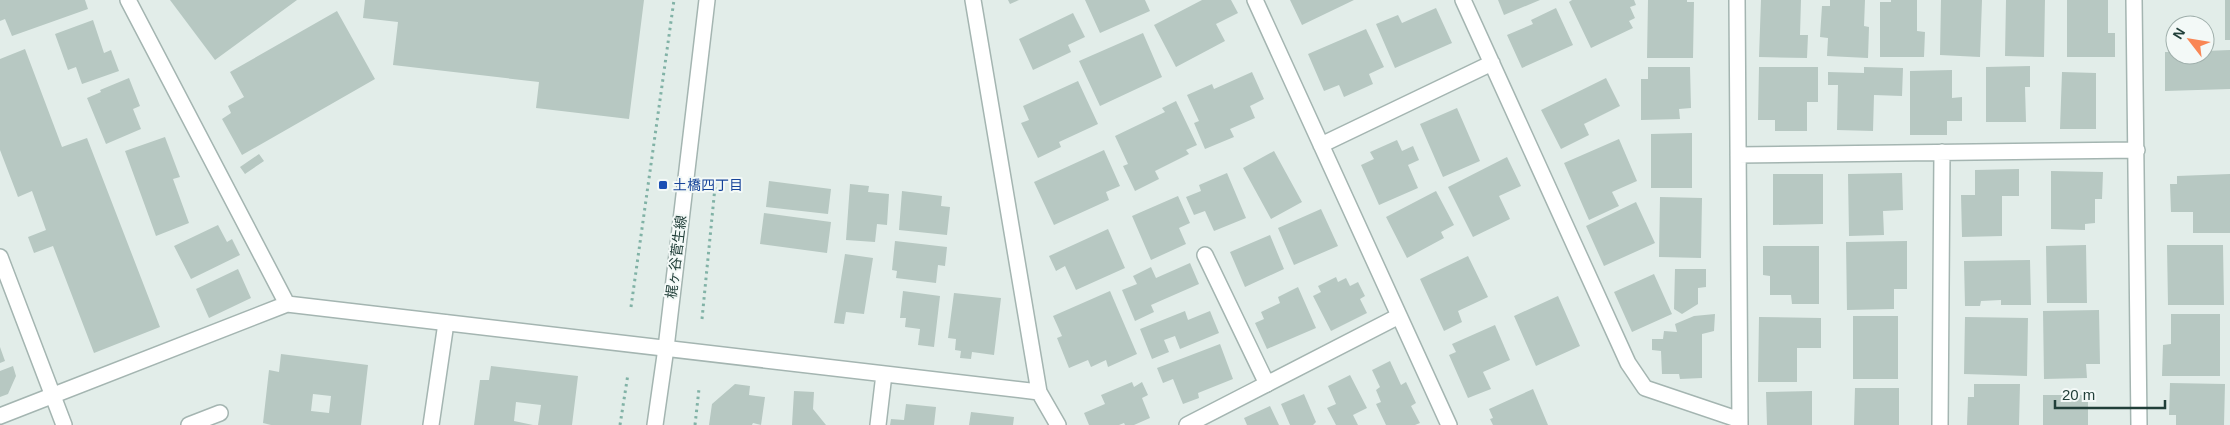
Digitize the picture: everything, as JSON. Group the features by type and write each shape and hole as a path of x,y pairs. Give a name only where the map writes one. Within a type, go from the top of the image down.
{"street":[{"path":"128,0 287,304"},
{"name":"梶ヶ谷菅生線","path":"655,425 666,348 707,0"},
{"path":"973,0 1039,392 1058,425"},
{"path":"1255,0 1449,425"},
{"path":"1463,0 1628,363 1645,388 1740,423 1737,0"},
{"path":"2134,0 2139,425"},
{"path":"1321,146 1492,63"},
{"path":"1738,155 2136,150"},
{"path":"1940,425 1942,152"},
{"path":"1206,255 1267,384"},
{"path":"0,257 64,425"},
{"path":"0,416 287,304 1039,392"},
{"path":"1186,425 1399,316"},
{"path":"431,425 446,323"},
{"path":"878,425 884,374"},
{"path":"190,425 211,419"}],"path":[{"path":"631,307 674,0"},
{"path":"620,425 628,374"},
{"path":"695,425 699,389"}],"building":[{"path":"0,0 85,0 88,9 12,36 5,19 0,21"},
{"path":"170,0 297,0 215,60"},
{"path":"365,0 644,0 629,119 536,108 539,82 393,65 398,22 363,18"},
{"path":"1008,0 1019,0 1010,4"},
{"path":"1085,0 1145,0 1150,11 1100,33"},
{"path":"1202,0 1231,0 1238,13 1216,24 1225,41 1176,67 1154,25"},
{"path":"1290,0 1354,0 1302,25"},
{"path":"1498,0 1540,0 1504,15"},
{"path":"1572,0 1634,0 1636,5 1630,7 1635,18 1629,21 1633,28 1591,48 1569,2"},
{"path":"1648,0 1687,0 1687,2 1694,2 1693,58 1647,58"},
{"path":"1761,0 1801,0 1800,35 1808,35 1807,58 1759,57"},
{"path":"1830,0 1865,0 1864,26 1869,27 1868,58 1827,56 1828,38 1820,37 1822,6 1830,6"},
{"path":"1891,0 1917,0 1917,31 1925,32 1924,57 1880,57 1880,2 1891,2"},
{"path":"1941,0 1982,0 1980,57 1940,55"},
{"path":"2006,0 2045,0 2044,57 2005,56"},
{"path":"2067,0 2108,0 2108,33 2115,33 2115,57 2067,57"},
{"path":"2225,0 2230,0 2230,40 2225,40"},
{"path":"1436,8 1452,43 1395,68 1376,24 1398,15 1402,23"},
{"path":"1556,8 1573,45 1522,68 1507,35 1533,24 1531,20"},
{"path":"337,11 375,79 242,155 222,119 231,113 228,106 244,97 230,72"},
{"path":"1073,13 1085,37 1068,45 1071,52 1033,70 1019,39"},
{"path":"93,20 104,53 111,50 119,71 82,84 76,67 68,70 55,34"},
{"path":"1366,29 1384,67 1369,74 1373,84 1344,97 1339,85 1324,91 1308,54"},
{"path":"1143,33 1162,77 1100,106 1079,61"},
{"path":"25,49 62,147 87,138 160,327 94,353 53,246 34,253 28,237 46,230 32,191 18,197 0,150 0,59"},
{"path":"2230,50 2230,89 2165,91 2165,65 2215,65 2215,51"},
{"path":"2030,66 2030,87 2025,87 2026,122 1986,122 1986,67"},
{"path":"1648,67 1690,67 1691,108 1679,109 1680,119 1641,120 1641,79 1648,79"},
{"path":"1759,67 1818,67 1818,102 1807,102 1807,131 1775,131 1775,120 1758,120"},
{"path":"1864,67 1903,68 1902,96 1874,95 1873,131 1837,130 1838,85 1828,85 1828,72 1864,73"},
{"path":"1952,70 1952,98 1962,97 1962,121 1947,121 1947,135 1910,135 1910,71"},
{"path":"1252,72 1264,99 1250,106 1255,118 1230,129 1234,137 1205,149 1194,123 1199,121 1187,95 1212,84 1214,89"},
{"path":"2062,72 2096,73 2096,129 2060,129"},
{"path":"129,78 140,106 133,109 141,129 106,144 87,98 101,92 100,90"},
{"path":"1606,78 1620,106 1584,124 1589,135 1561,149 1541,110"},
{"path":"1078,81 1098,124 1059,142 1061,147 1038,158 1021,123 1029,120 1023,106"},
{"path":"1176,101 1197,145 1186,150 1189,154 1155,171 1159,179 1135,191 1123,166 1128,164 1115,136 1165,112 1162,108"},
{"path":"1457,108 1480,161 1443,177 1420,124"},
{"path":"1692,133 1692,188 1651,188 1651,134"},
{"path":"165,137 180,177 173,179 189,223 156,236 125,151"},
{"path":"1619,139 1637,181 1612,192 1619,206 1589,220 1564,163"},
{"path":"1397,140 1402,151 1413,146 1419,160 1408,165 1418,188 1379,205 1361,165 1374,159 1370,152"},
{"path":"1104,150 1120,186 1106,192 1109,200 1054,225 1034,182"},
{"path":"1274,151 1302,202 1271,219 1243,168"},
{"path":"259,154 264,161 245,174 240,167"},
{"path":"1507,157 1521,186 1499,196 1510,219 1473,237 1448,187"},
{"path":"2019,169 2019,196 2002,196 2002,236 1962,237 1961,195 1975,195 1975,170"},
{"path":"2051,171 2103,172 2102,199 2095,199 2095,223 2085,224 2085,230 2051,229"},
{"path":"1227,173 1246,218 1214,231 1205,211 1194,215 1186,197 1201,191 1199,185"},
{"path":"1902,173 1903,210 1883,211 1884,235 1849,236 1848,174"},
{"path":"1773,174 1823,174 1823,224 1773,225"},
{"path":"2230,174 2230,233 2193,233 2193,212 2171,212 2170,184 2177,184 2177,176"},
{"path":"769,181 831,189 828,214 766,207"},
{"path":"850,184 869,186 868,192 889,194 887,225 877,224 875,242 846,240"},
{"path":"902,191 942,196 941,206 950,207 947,235 899,230"},
{"path":"1436,191 1454,225 1441,232 1444,238 1407,258 1386,217"},
{"path":"1178,196 1190,223 1179,228 1186,244 1151,260 1132,216"},
{"path":"1660,197 1702,198 1701,258 1659,257"},
{"path":"1636,202 1655,243 1604,266 1586,226"},
{"path":"1321,209 1338,246 1294,265 1278,228"},
{"path":"764,213 831,222 827,253 760,244"},
{"path":"218,225 227,242 232,239 240,255 191,279 174,246"},
{"path":"1108,229 1125,268 1076,290 1065,266 1056,271 1049,256"},
{"path":"1270,235 1284,269 1245,287 1230,252"},
{"path":"895,241 947,247 945,266 938,265 936,283 896,278 897,271 892,270"},
{"path":"1907,241 1907,289 1894,289 1894,309 1847,310 1846,242"},
{"path":"2086,245 2087,303 2047,303 2046,246"},
{"path":"2167,245 2223,245 2224,305 2168,305"},
{"path":"1763,246 1819,246 1819,304 1792,304 1791,295 1770,295 1770,276 1763,275"},
{"path":"845,254 873,258 864,314 846,312 844,324 834,323"},
{"path":"1468,256 1488,297 1458,311 1462,322 1444,331 1420,279"},
{"path":"2030,260 2031,305 2001,305 2001,300 1981,301 1980,306 1965,306 1964,261"},
{"path":"1190,263 1199,284 1151,305 1154,312 1135,321 1122,290 1137,284 1133,276 1151,267 1156,278"},
{"path":"238,269 251,298 209,318 196,289"},
{"path":"1675,269 1706,269 1706,287 1698,288 1698,304 1682,314 1674,309"},
{"path":"1654,274 1672,314 1632,332 1614,292"},
{"path":"1336,277 1338,282 1346,278 1350,286 1358,282 1365,296 1360,299 1367,313 1331,331 1313,296 1321,292 1318,286"},
{"path":"1298,287 1316,328 1267,349 1255,323 1264,319 1261,312 1280,303 1278,297"},
{"path":"903,291 940,296 934,347 918,345 920,329 905,327 906,318 900,318"},
{"path":"1110,291 1137,354 1108,367 1106,360 1091,367 1088,360 1069,368 1057,338 1062,336 1053,316"},
{"path":"954,293 1001,298 994,355 972,352 971,359 960,358 961,351 955,350 956,339 948,338"},
{"path":"1558,296 1580,346 1536,366 1514,316"},
{"path":"2099,310 2100,364 2086,364 2087,378 2044,379 2043,311"},
{"path":"1185,311 1188,320 1210,311 1219,333 1180,349 1175,336 1164,340 1169,352 1152,359 1140,329"},
{"path":"1715,314 1714,331 1702,334 1702,378 1680,379 1679,374 1662,374 1661,351 1652,350 1652,339 1663,339 1664,331 1677,332 1675,324 1694,316"},
{"path":"2171,314 2220,314 2220,376 2162,376 2163,345 2171,344"},
{"path":"1853,316 1898,316 1898,379 1853,379"},
{"path":"1759,317 1821,318 1821,348 1797,348 1797,382 1758,382"},
{"path":"1965,317 2028,318 2027,376 1964,374"},
{"path":"1495,325 1510,360 1483,372 1491,389 1468,398 1449,355 1456,352 1452,344"},
{"path":"1220,344 1233,379 1198,393 1199,398 1183,404 1173,379 1163,383 1157,368"},
{"path":"0,347 5,361 0,363"},
{"path":"281,354 368,365 361,425 271,425 263,423 269,370 279,372","holes":["313,394 331,396 329,413 311,411"]},
{"path":"1390,361 1401,385 1406,382 1416,403 1411,406 1420,423 1415,425 1386,425 1376,404 1381,402 1376,390 1380,387 1372,370"},
{"path":"13,366 16,376 8,394 0,397 0,371"},
{"path":"491,366 578,376 572,425 538,425 541,405 516,402 514,421 533,425 474,425 480,380 489,380"},
{"path":"1350,375 1367,408 1353,415 1358,425 1336,425 1327,408 1336,404 1328,386"},
{"path":"1132,382 1134,387 1142,382 1148,395 1142,398 1150,418 1134,425 1125,425 1124,423 1119,425 1089,425 1084,413 1105,404 1101,395"},
{"path":"2170,383 2225,384 2224,425 2176,425 2176,415 2169,415"},
{"path":"735,384 750,386 749,395 765,397 761,425 753,423 752,425 709,425 712,404"},
{"path":"1974,384 2020,384 2019,425 1967,425 1968,397 1974,397"},
{"path":"1855,388 1899,388 1899,425 1854,425"},
{"path":"1533,389 1548,425 1493,425 1490,419 1493,418 1489,409"},
{"path":"794,391 814,392 813,409 826,425 792,425"},
{"path":"1812,391 1812,425 1767,425 1766,392"},
{"path":"1304,394 1316,422 1313,425 1290,425 1281,404"},
{"path":"2043,395 2088,395 2088,425 2043,425"},
{"path":"906,404 936,407 934,425 890,425 891,419 904,420"},
{"path":"1270,406 1279,425 1247,425 1244,418"},
{"path":"971,412 1014,417 1013,425 969,425"}],"place":[{"name":"土橋四丁目","path":"663,185"}]}
